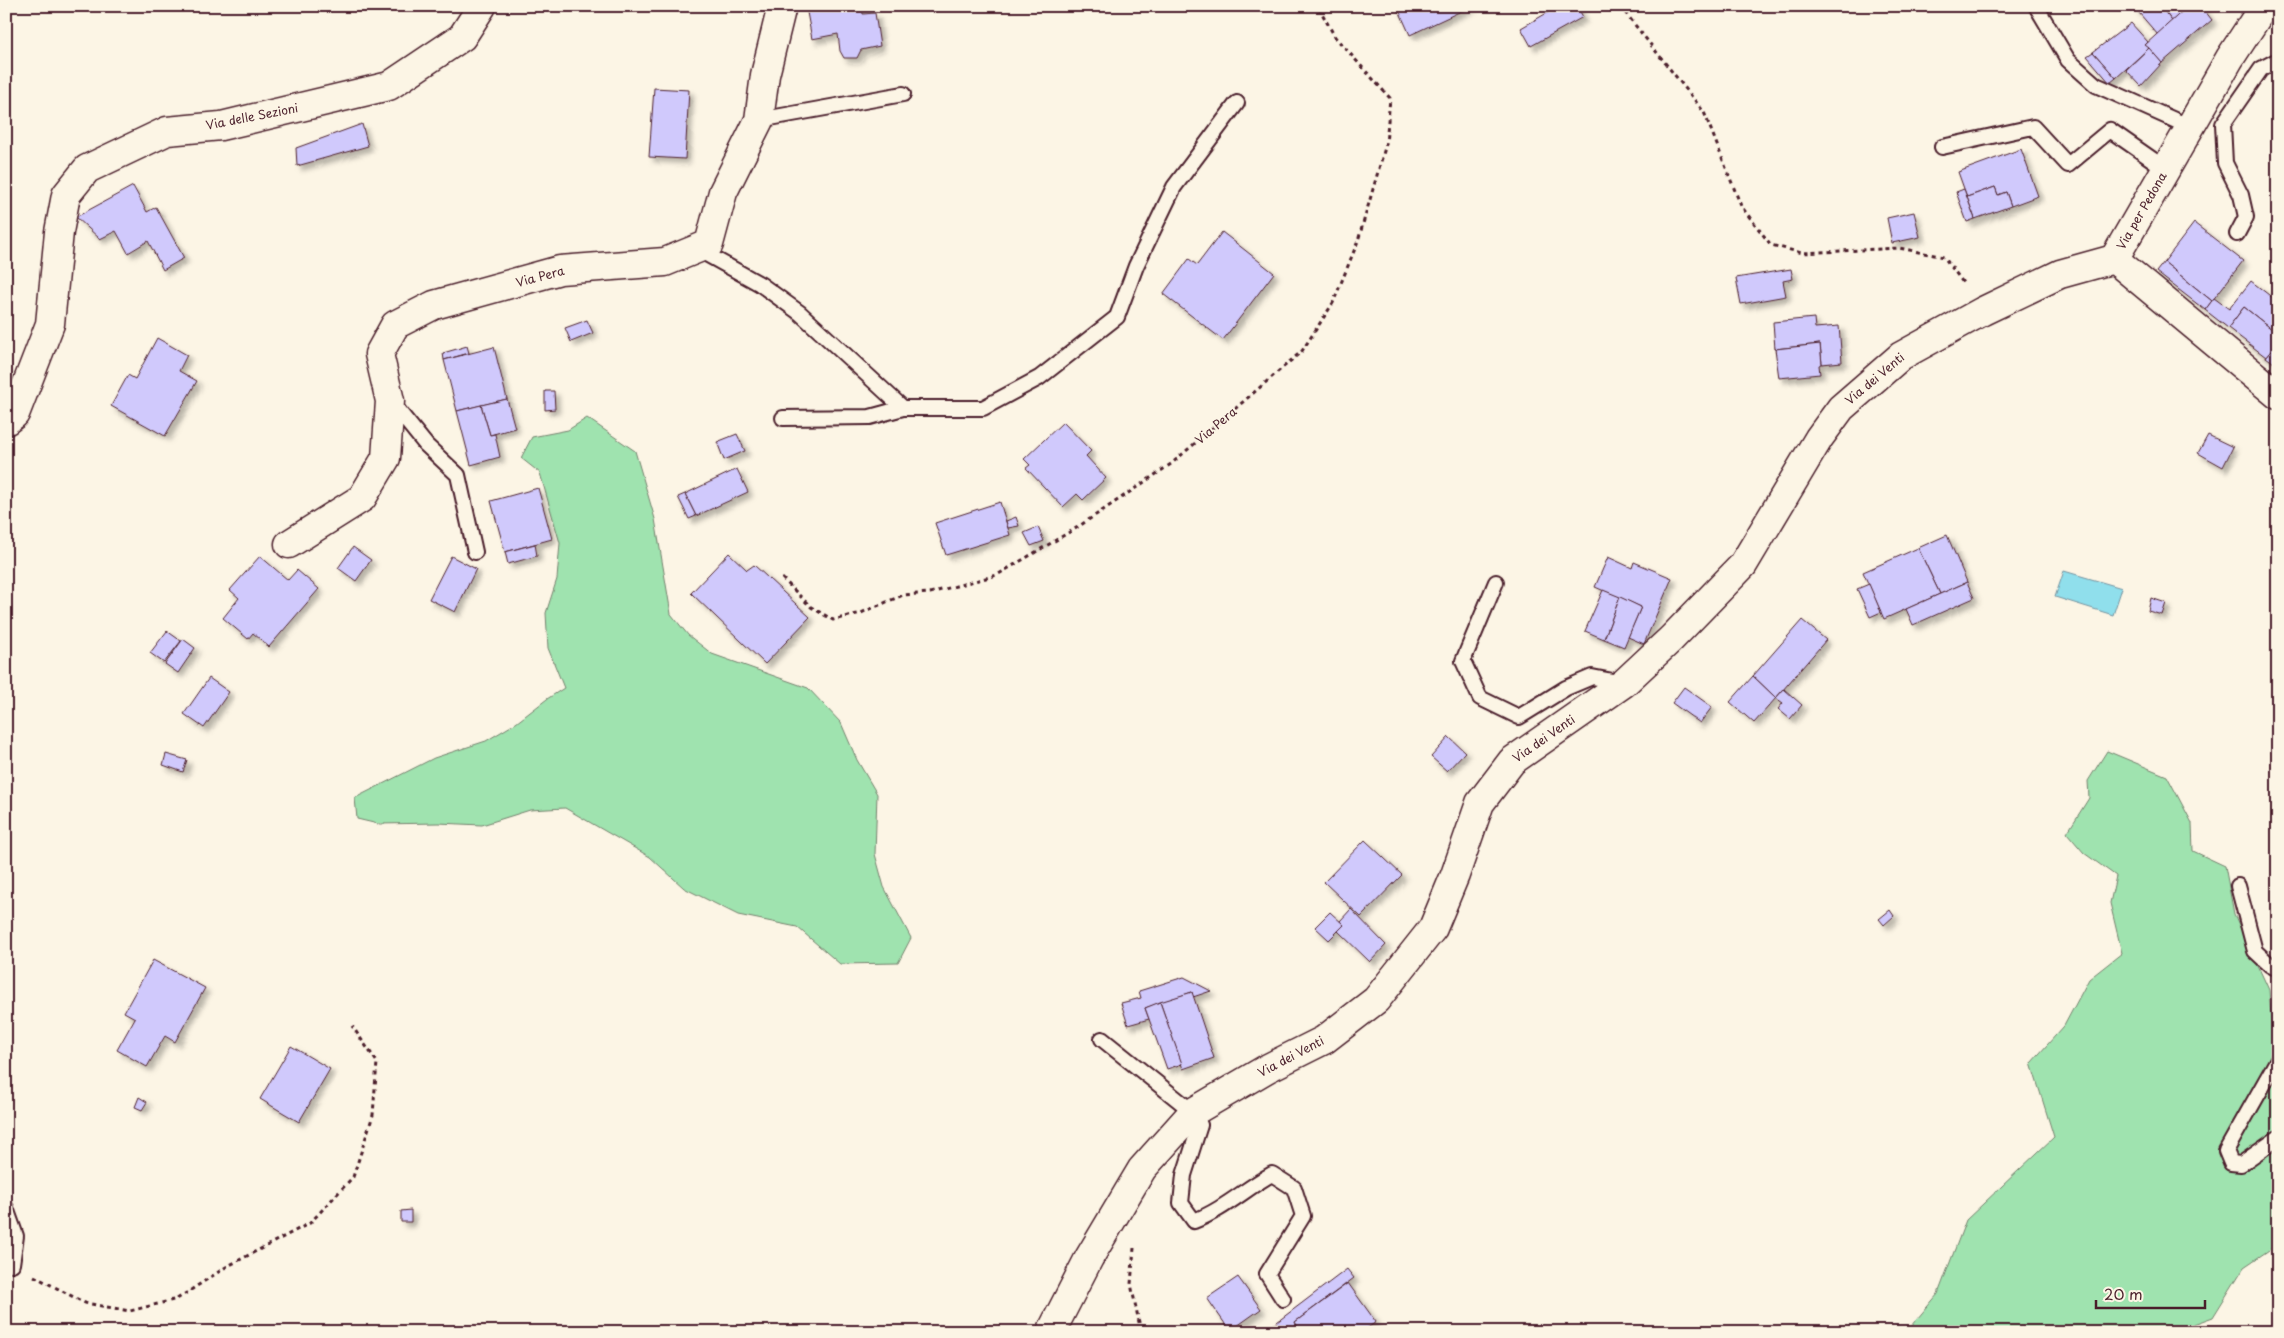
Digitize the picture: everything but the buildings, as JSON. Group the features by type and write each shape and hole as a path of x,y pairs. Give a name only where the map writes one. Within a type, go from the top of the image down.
{"street":[{"name":"Via delle Sezioni","path":"6,421 15,414 50,324 59,232 66,195 87,169 167,131 221,126 389,86 462,37 482,6"},
{"name":"Via Pera","path":"289,544 362,498 386,458 390,401 379,354 396,325 434,305 560,270 665,262 709,244 723,192 759,120 766,75 782,6"},
{"name":"Via per Pedona","path":"2264,6 2230,58 2114,259 2278,395"},
{"name":"Via dei Venti","path":"1051,1332 1089,1258 1142,1169 1193,1112 1268,1068 1324,1040 1376,1000 1433,928 1455,875 1480,803 1512,761 1624,684 1743,565 1819,438 1841,408 1901,356 1983,311 2060,274 2114,259"}],"lane":[{"path":"2036,6 2068,60 2096,85 2190,127"},
{"path":"2237,234 2246,217 2241,196 2225,163 2223,124 2261,69 2278,60"},
{"path":"759,120 903,94"},
{"path":"783,418 870,417 903,408 983,408 1039,378 1116,317 1136,266 1174,187 1237,103"},
{"path":"1942,147 2033,127 2068,165 2110,130 2166,169"},
{"path":"697,249 760,284 800,313 903,408"},
{"path":"390,401 426,445 458,475 475,552"},
{"path":"1496,582 1463,661 1480,698 1519,717 1566,688 1592,678 1624,684"},
{"path":"2238,886 2255,951 2270,966 2278,970"},
{"path":"1102,1039 1193,1112 1200,1124 1184,1175 1181,1203 1194,1221 1215,1213 1246,1188 1272,1174 1294,1188 1303,1216 1267,1274 1283,1299"},
{"path":"2278,1059 2226,1150 2231,1163 2241,1164 2278,1138"},
{"path":"6,1208 16,1236 8,1263"}],"path":[{"name":"Via Pera","path":"782,578 811,607 833,620 861,613 903,595 930,593 997,575 1078,527 1171,464 1302,352 1333,302 1358,241 1386,144 1390,98 1335,37 1318,6"},
{"path":"1620,6 1704,112 1741,206 1770,246 1802,253 1899,248 1944,257 1983,311"},
{"path":"8,1263 85,1303 130,1311 177,1299 226,1267 310,1223 353,1177 372,1115 377,1062 352,1026"},
{"path":"1134,1245 1131,1284 1141,1332"}],"green space":[{"path":"587,418 635,451 655,519 671,614 688,635 712,654 808,688 841,723 857,760 877,794 875,854 884,887 911,938 898,963 840,964 797,927 738,915 684,888 650,857 565,808 530,810 482,825 438,823 378,824 357,819 355,798 434,758 486,741 516,723 564,688 548,648 546,613 557,579 560,543 540,473 521,458 532,437 568,430"},
{"path":"2107,751 2167,776 2192,823 2193,851 2225,866 2234,914 2269,990 2273,1042 2278,1043 2278,1244 2244,1267 2213,1317 2171,1332 1906,1332 1938,1294 1966,1220 2054,1137 2031,1063 2064,1026 2089,979 2122,953 2110,903 2116,876 2084,853 2067,833 2089,798 2088,781"}],"water":[{"path":"2064,571 2122,588 2113,615 2055,597"}]}
